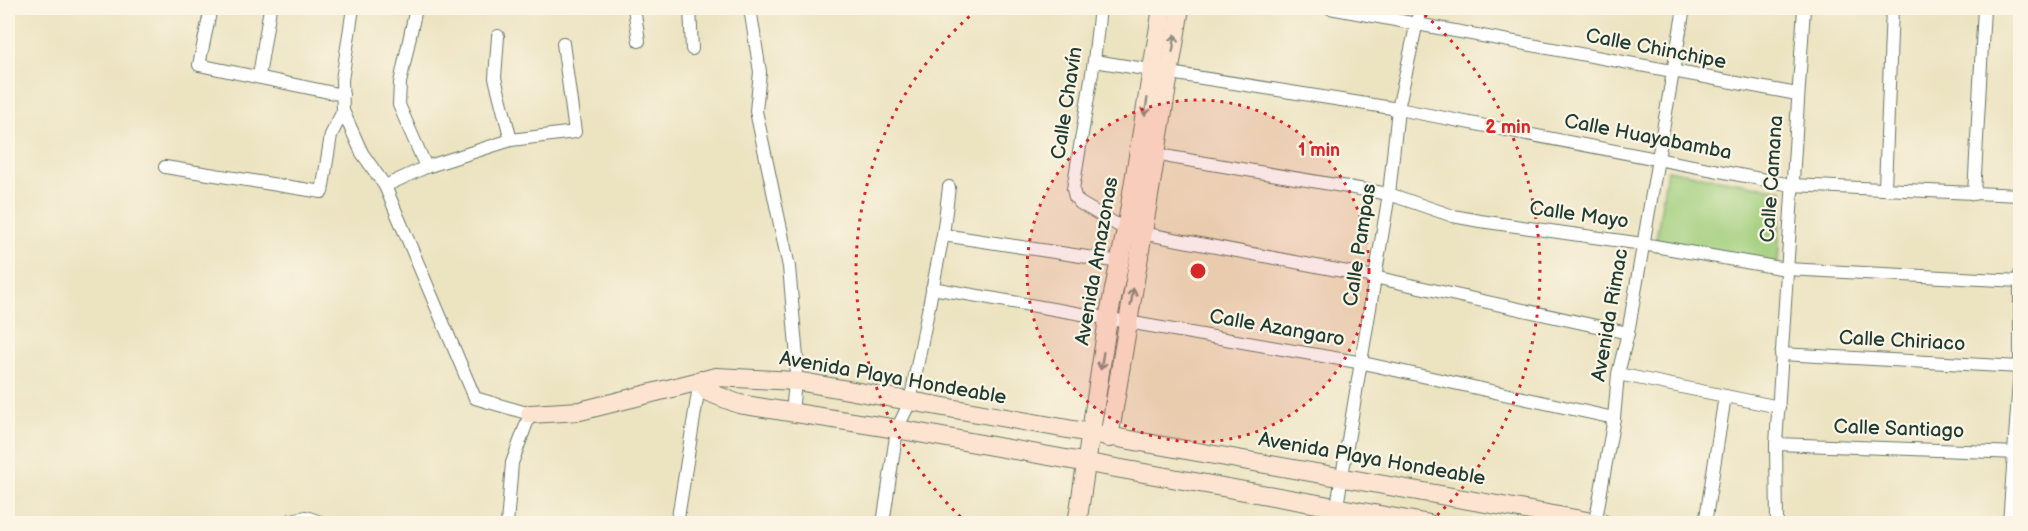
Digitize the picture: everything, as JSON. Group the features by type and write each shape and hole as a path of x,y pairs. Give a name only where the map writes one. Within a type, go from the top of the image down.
{"street":[{"path":"211,8 200,65 343,95"},
{"path":"259,76 270,8"},
{"path":"353,8 342,80 343,111 362,153 385,186 464,379 475,398 530,414 512,463 507,524"},
{"path":"416,8 400,83 399,105 426,167"},
{"path":"634,8 639,41"},
{"path":"690,8 692,49"},
{"path":"750,8 759,72 756,111 789,267 797,381 792,414"},
{"name":"Calle Chavín","path":"1100,8 1094,61 1073,189 1074,197 1080,203 1135,232"},
{"name":"Avenida Amazonas","path":"1109,438 1128,322 1135,232 1160,73 1162,8"},
{"name":"Avenida Amazonas","path":"1160,73 1180,8"},
{"name":"Calle Chinchipe","path":"1330,8 1417,22 1674,73 1797,94"},
{"name":"Calle Pampas","path":"1334,524 1363,363 1374,277 1389,194 1398,110 1420,8"},
{"name":"Avenida Rimac","path":"1598,523 1614,418 1618,374 1628,333 1684,8"},
{"name":"Calle Camana","path":"1777,524 1776,444 1804,8"},
{"path":"1885,188 1892,8"},
{"path":"1974,194 1983,8"},
{"path":"498,36 495,78 510,140"},
{"path":"385,186 426,167 510,140 575,132 563,43"},
{"name":"Calle Huayabamba","path":"1094,61 1398,110 1791,185 2020,195"},
{"path":"165,166 322,192 332,135 343,111"},
{"name":"Calle Mayo","path":"1148,150 1389,194 1452,216 1643,244 1786,269 2020,281"},
{"path":"883,524 897,429 910,402 943,235 949,187"},
{"path":"1135,232 1374,277 1628,333"},
{"name":"Avenida Amazonas","path":"1077,524 1108,319 1120,262 1135,232"},
{"path":"943,235 1120,262"},
{"path":"2009,524 2017,453 2020,274"},
{"name":"Calle Azangaro","path":"932,288 1363,363 1614,418"},
{"name":"Calle Chiriaco","path":"1781,354 2020,368"},
{"path":"1618,374 1779,407"},
{"name":"Avenida Playa Hondeable","path":"530,414 590,409 700,380 735,377 797,381 1598,523"},
{"path":"700,380 708,392 721,399 792,414 897,429 1085,464 1337,505 1430,524"},
{"path":"679,523 700,380"},
{"path":"1705,524 1725,396"},
{"name":"Calle Santiago","path":"1776,444 2017,453"},
{"path":"288,524 291,520 306,517 326,524"}],"green space":[{"path":"1667,170 1782,190 1778,264 1656,240"}]}
